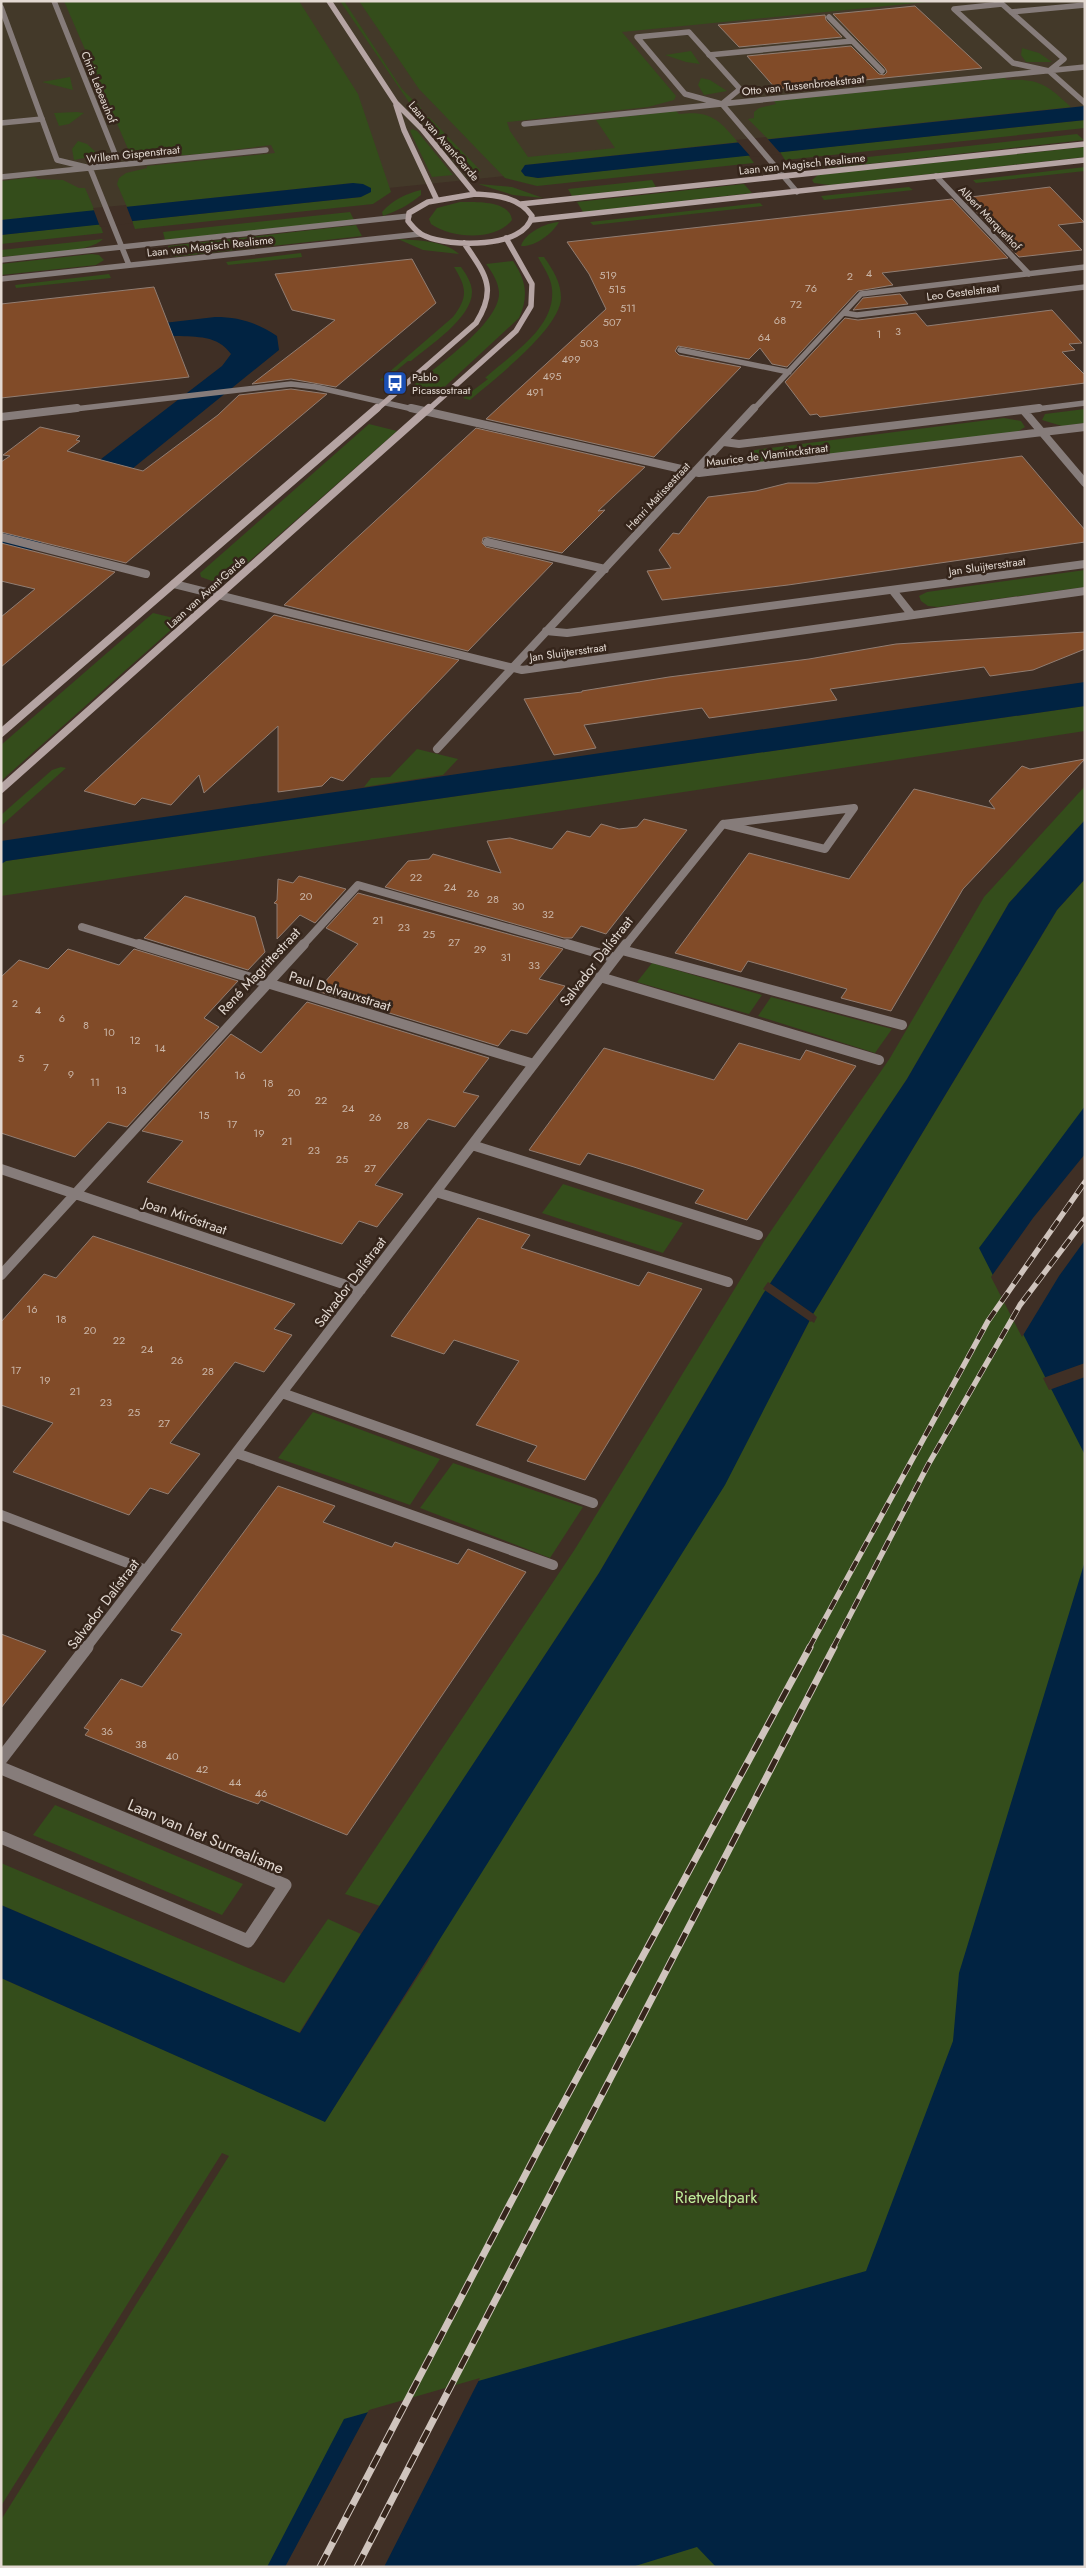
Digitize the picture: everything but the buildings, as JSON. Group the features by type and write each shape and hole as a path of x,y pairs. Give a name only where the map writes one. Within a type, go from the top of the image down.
{"main road":[{"name":"Laan van Avant-Garde","path":"329,1 396,103 422,129 475,194"},
{"name":"Laan van Avant-Garde","path":"396,103 404,130 436,198"},
{"name":"Laan van Magisch Realisme","path":"521,204 1085,144"},
{"name":"Laan van Magisch Realisme","path":"532,220 1085,160"},
{"path":"475,194 496,196 521,204 530,212 532,220 521,232 506,238 464,243 435,239 420,234 411,225 409,216 415,208 436,198 475,194"},
{"name":"Laan van Avant-Garde","path":"1,789 516,331 529,316 534,296 534,285 527,270 506,238"},
{"name":"Laan van Avant-Garde","path":"1,734 476,323 489,301 490,288 486,276 464,243"}],"street":[{"name":"Chris Lebeauhof","path":"54,1 115,154 90,168"},
{"path":"1049,71 1064,58 1002,4 954,9 1013,63 1049,71 1083,101"},
{"path":"1011,12 1085,5"},
{"path":"1,7 57,160 90,168 129,265"},
{"path":"829,17 882,71"},
{"path":"722,104 740,89 689,32 637,37 685,94 722,104 797,192"},
{"path":"709,55 852,41"},
{"name":"Otto van Tussenbroekstraat","path":"524,124 1085,67"},
{"path":"1,122 42,119"},
{"name":"Willem Gispenstraat","path":"1,177 266,150"},
{"name":"Albert Marquethof","path":"936,176 1029,274"},
{"name":"Laan van Magisch Realisme","path":"1,260 409,216"},
{"name":"Laan van Magisch Realisme","path":"1,279 420,234"},
{"name":"Leo Gestelstraat","path":"862,294 1085,267"},
{"name":"Leo Gestelstraat","path":"844,313 857,315 1085,288"},
{"name":"Henri Matissestraat","path":"437,749 862,294"},
{"path":"680,350 789,372"},
{"path":"1,417 276,384 303,385 426,412"},
{"name":"Maurice de Vlaminckstraat","path":"724,442 739,444 1085,403"},
{"path":"1024,411 1085,483"},
{"name":"Maurice de Vlaminckstraat","path":"426,412 695,473 1085,427"},
{"path":"1,538 146,574"},
{"path":"487,542 605,569"},
{"name":"Jan Sluijtersstraat","path":"546,631 567,633 1085,564"},
{"name":"Jan Sluijtersstraat","path":"174,584 512,668 532,669 1085,591"},
{"path":"893,591 912,615"},
{"path":"854,808 825,849 723,824 788,816 854,808"},
{"name":"Salvador Dalístraat","path":"1,1759 600,977 723,824"},
{"name":"René Magrittestraat","path":"1,1275 266,983 358,885 618,954"},
{"name":"Paul Delvauxstraat","path":"82,927 534,1064"},
{"path":"618,954 902,1024"},
{"path":"600,977 879,1060"},
{"path":"472,1146 758,1236"},
{"name":"Joan Miróstraat","path":"1,1168 361,1290"},
{"path":"436,1192 728,1282"},
{"path":"282,1394 593,1503"},
{"path":"236,1453 553,1565"},
{"path":"1,1515 146,1570"},
{"name":"Laan van het Surrealisme","path":"1,1768 285,1886 248,1942 1,1837"}],"shaded area":[{"path":"1,1 1085,1 1085,116 1,228"}],"green space":[{"path":"64,1 299,1 358,94 391,192 373,204 135,229 132,221 361,197 353,183 127,207 117,184 119,178 126,173 147,168 147,166 275,153 271,145 173,156 138,154 128,149"},
{"path":"340,1 344,1 402,89 421,108 421,117 419,117"},
{"path":"359,1 937,1 622,32 676,96 674,100 648,107 507,122 510,131 528,157 615,148 596,120 676,111 679,114 699,114 713,118 738,142 525,165 521,171 525,175 538,178 748,155 754,163 537,186 505,178 419,89"},
{"path":"1022,48 1039,53 1052,62 1026,62 1021,55"},
{"path":"691,51 700,64 686,62 665,55"},
{"path":"70,77 73,90 42,82"},
{"path":"701,78 710,80 727,91 704,95 698,85"},
{"path":"1005,78 1007,80 1028,80 1043,85 1071,107 768,139 748,119 754,118 754,112 759,108 776,104 774,101"},
{"path":"54,113 84,113 69,124 59,126"},
{"path":"427,117 481,171 468,173 435,134"},
{"path":"1085,120 1085,128 785,160 780,152"},
{"path":"412,129 417,131 453,175 432,177 410,131"},
{"path":"1077,134 1084,140 832,168 795,165"},
{"path":"78,141 87,144 99,155 74,160 72,149"},
{"path":"1085,147 1085,157 830,185 814,183 812,180 818,175"},
{"path":"1085,167 1085,171 976,183 973,180"},
{"path":"35,177 38,179 63,180 79,188 85,188 95,211 1,220 1,181"},
{"path":"652,180 656,187 572,196 568,189"},
{"path":"478,184 512,187 543,198 513,195"},
{"path":"744,184 752,193 583,212 577,202"},
{"path":"909,187 913,190 824,200 821,196"},
{"path":"421,190 421,195 412,202 383,216 382,212 395,201"},
{"path":"460,202 483,202 499,206 510,213 512,220 495,232 473,236 450,232 431,224 429,219 437,208"},
{"path":"760,203 763,206 593,225 590,222"},
{"path":"350,212 354,220 165,240 163,232"},
{"path":"559,222 543,239 526,246 521,246 531,233 548,224"},
{"path":"100,224 103,233 1,244 1,235"},
{"path":"356,225 362,236 173,257 168,246"},
{"path":"103,239 84,248 70,251 1,257 1,250"},
{"path":"398,239 439,244 447,246 459,254 423,250"},
{"path":"301,253 302,257 228,265 226,262"},
{"path":"92,254 99,255 104,260 96,265 1,275 1,264"},
{"path":"538,257 544,257 558,281 561,298 558,310 538,339 509,367 470,400 463,398 488,379 485,378 518,350 539,328 547,316 551,303 552,289 548,276"},
{"path":"513,261 521,275 525,288 524,302 519,318 438,393 412,387 450,357 478,331 497,304 499,292 496,280 486,264"},
{"path":"454,267 461,267 471,285 470,302 465,312 448,331 396,371 399,372 387,382 380,380 453,317 458,310 464,292"},
{"path":"109,274 111,278 16,288 15,285"},
{"path":"1085,409 1085,423 1062,426 1042,420 1045,414"},
{"path":"1004,418 1021,421 1025,427 1017,432 761,464 749,458 751,452 755,450"},
{"path":"369,424 397,431 229,579 212,581 201,577 200,573"},
{"path":"1085,570 1085,587 938,607 928,606 921,601 919,596 927,592"},
{"path":"153,613 182,620 1,781 1,745"},
{"path":"1085,706 1085,731 1,896 1,864 6,861"},
{"path":"417,749 458,759 443,775 364,787 371,778 390,777"},
{"path":"61,767 66,768 1,826 1,815 52,770"},
{"path":"1085,786 1085,820 1009,903 907,1079 763,1294 599,1573 380,1906 345,1894 575,1549 764,1241 890,1058 984,897"},
{"name":"Rietveldpark","path":"1085,879 1085,2567 1,2567 1,2520 229,2156 222,2153 1,2506 1,1978 325,2121 428,1961 442,1934 779,1380 810,1320 814,1323 817,1317 813,1314 1057,910"},
{"path":"652,963 762,995 749,1014 637,982"},
{"path":"771,997 892,1029 875,1053 758,1016"},
{"path":"563,1184 683,1223 663,1253 542,1213"},
{"path":"313,1412 440,1459 410,1505 278,1458"},
{"path":"453,1463 583,1507 550,1558 420,1508"},
{"path":"55,1805 243,1884 222,1915 33,1835"},
{"path":"1,1863 284,1983 328,1919 361,1934 299,2033 1,1905"}],"water":[{"path":"1085,106 1085,120 538,178 525,176 521,171 525,165"},
{"path":"353,183 363,184 371,188 371,192 361,197 1,235 1,220"},
{"path":"215,317 240,320 262,328 277,336 279,350 1,575 1,536 222,366 231,354 213,340 176,336 1,356 1,342"},
{"path":"1085,682 1085,706 6,861 1,864 1,841"},
{"path":"1085,820 1085,879 1057,910 813,1314 725,1485 325,2122 1,1978 1,1905 300,2033 361,1934 599,1573 763,1294 907,1079 1009,903"},
{"path":"1085,1106 1085,1455 979,1248"},
{"path":"1085,1561 1085,2567 716,2567 697,2547 632,2567 267,2567 344,2419 866,2271 953,2041 959,1973"}],"pier":[{"path":"766,137 781,154 751,157 736,140"},
{"path":"126,205 133,223 100,227 93,208"},
{"path":"1085,1154 1085,1240 1059,1276 1022,1337 991,1277 1033,1218"},
{"path":"768,1282 815,1315 811,1322 763,1289"},
{"path":"1085,1363 1085,1377 1049,1390 1043,1378"},
{"path":"480,2378 384,2567 285,2567 369,2410"}],"railway":[{"path":"809,1648 988,1321 1085,1182"},
{"path":"833,1648 928,1465 1020,1305 1085,1219"},
{"path":"320,2567 545,2137 810,1647"},
{"path":"357,2567 834,1647"}],"place":[{"name":"Pablo Picassostraat","path":"395,383"}]}
